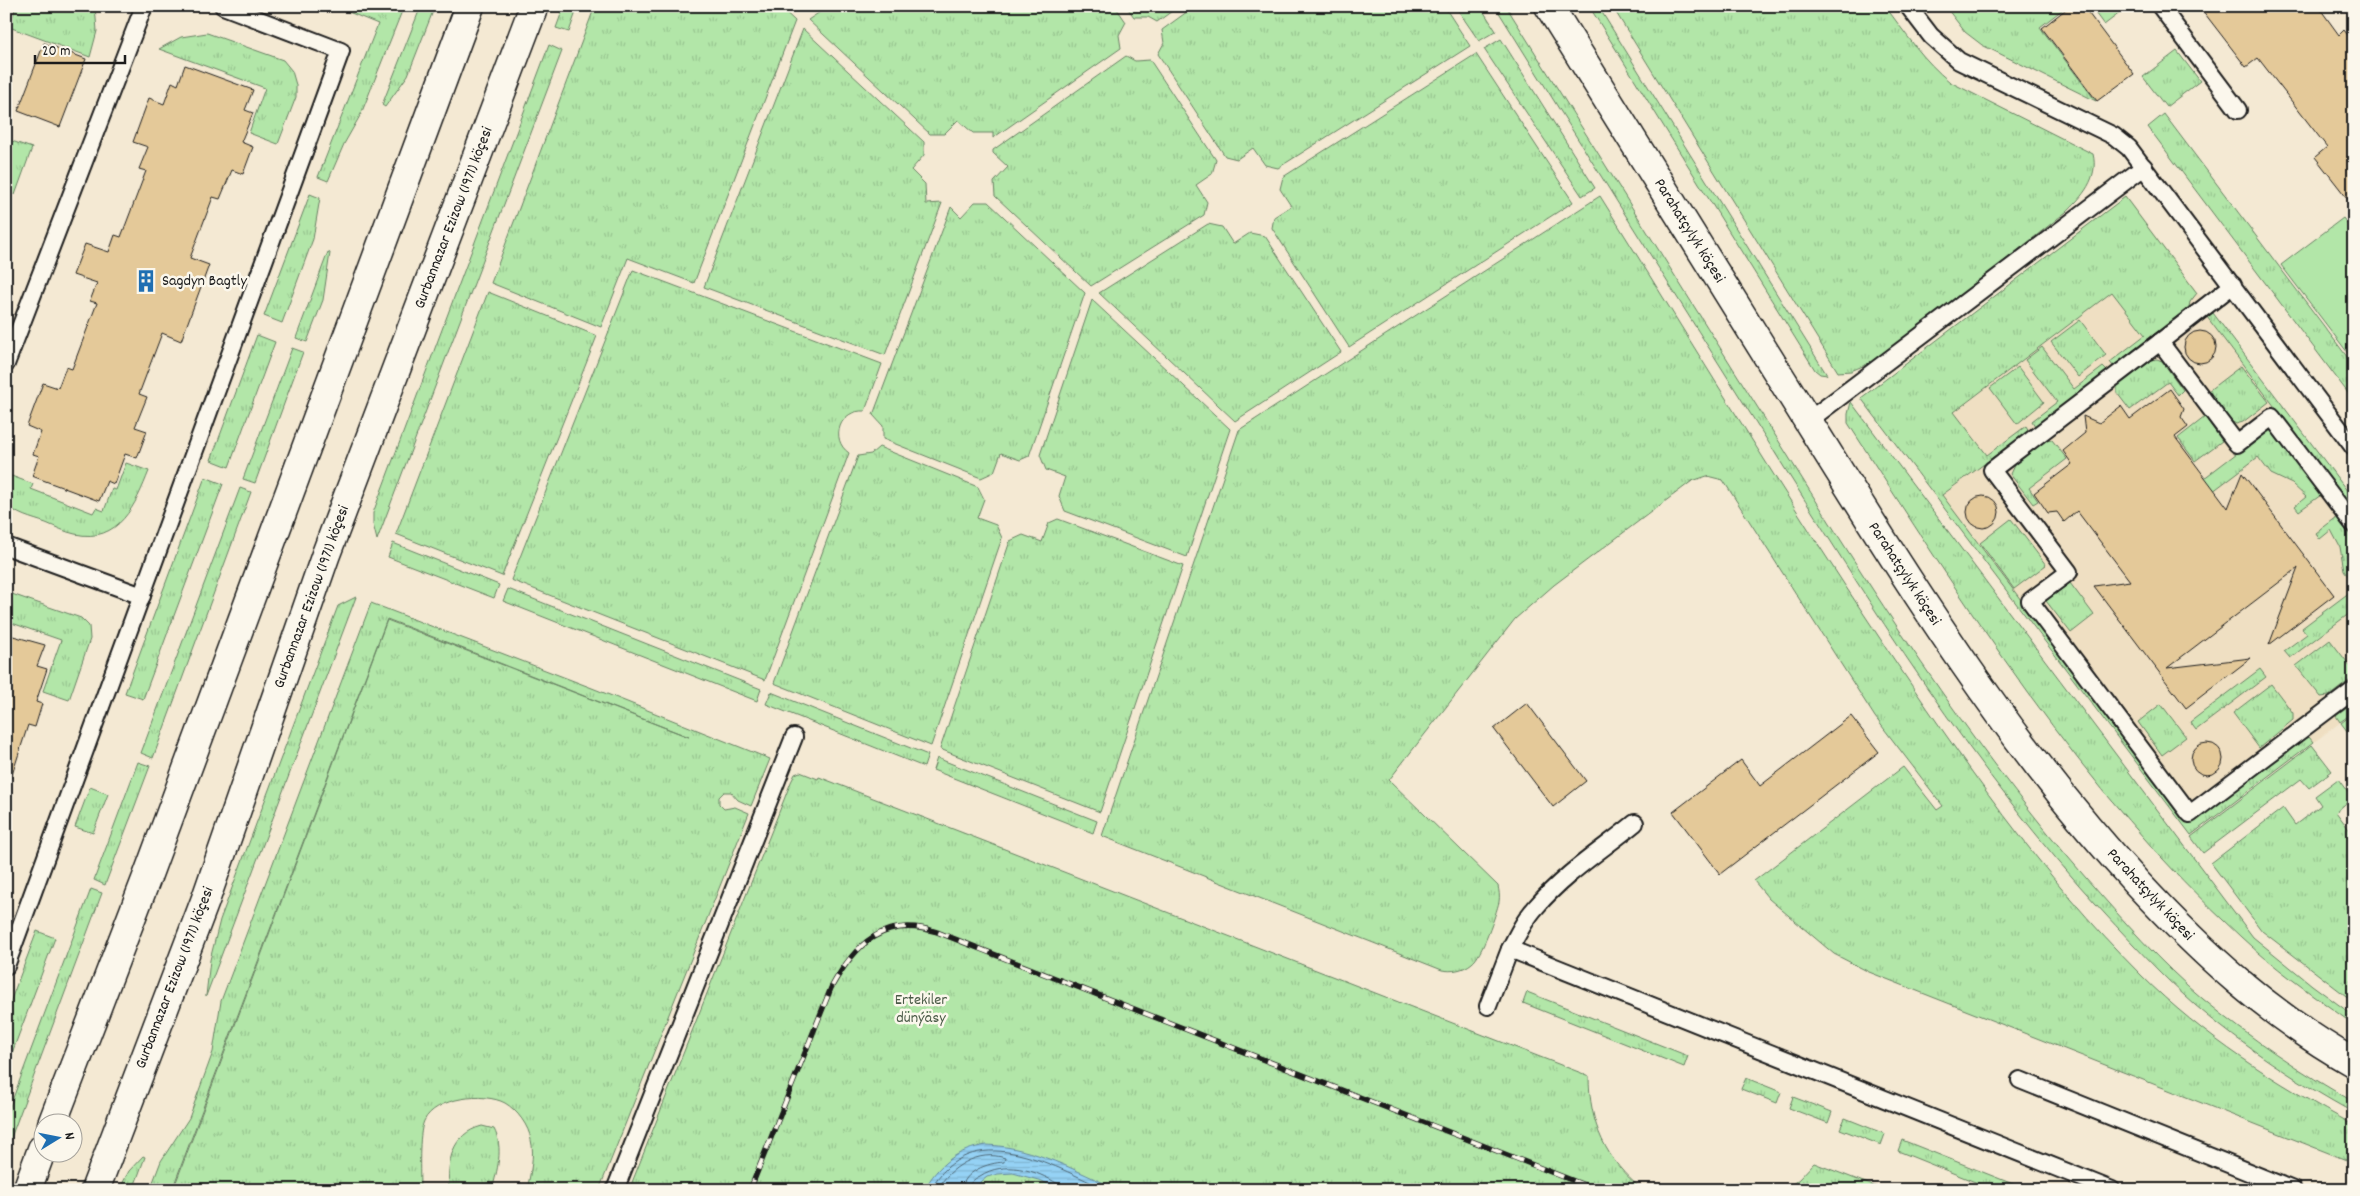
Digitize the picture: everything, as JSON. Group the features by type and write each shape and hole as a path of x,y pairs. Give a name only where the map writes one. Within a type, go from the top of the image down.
{"street":[{"path":"56,1114 147,877 470,6"},
{"name":"Gurbannazar Ezizow (1971) köçesi","path":"95,1190 205,901 326,554 534,6"},
{"name":"Parahatçylyk köçesi","path":"1549,6 1878,535 2021,745 2111,854 2222,969 2273,1011 2354,1063"},
{"path":"27,1190 37,1164"}],"lane":[{"path":"6,364 144,6"},
{"path":"6,966 341,52 222,6"},
{"path":"1908,6 1931,36 1959,61 2114,136 2129,148 2353,446"},
{"path":"2160,6 2238,110"},
{"path":"1808,421 2144,167"},
{"path":"2233,285 1992,470 2069,572 2030,602 2190,814 2354,690"},
{"path":"2160,342 2237,444 2272,417 2354,525"},
{"path":"6,546 142,596"},
{"path":"615,1190 794,737"},
{"path":"1488,1006 1510,949 1535,907 1558,884 1636,823"},
{"path":"1510,949 2112,1190"},
{"path":"2020,1080 2293,1190"}],"shaded area":[{"path":"2125,196 2354,500 2354,712 2191,835 1861,398"}],"green space":[{"path":"16,6 95,6 97,31 90,57 9,27"},
{"path":"334,6 404,6 361,114 344,144 328,181 318,177 378,24"},
{"path":"421,6 435,6 408,75 385,107 382,105"},
{"path":"564,6 578,6 569,32 556,28"},
{"path":"595,6 779,6 795,21 694,283 628,258 601,327 491,283"},
{"path":"829,6 1115,6 1126,22 1119,35 1121,48 993,138 993,133 973,133 958,120 944,134 930,134 808,20"},
{"path":"1126,6 1179,6 1157,22 1148,17 1134,17"},
{"path":"1195,6 1444,6 1470,46 1278,168 1265,165 1253,148 1237,159 1225,156 1158,54 1164,43 1162,30"},
{"path":"1455,6 1480,6 1496,31 1479,41"},
{"path":"1495,6 1506,6 1847,550 1921,663 2042,826 2142,941 2172,971 2203,999 2257,1041 2314,1079 2354,1102 2354,1113 2312,1089 2252,1049 2195,1005 2149,961 2105,914 2011,803 1925,685 1884,624"},
{"path":"1589,6 1598,6 1827,375 1820,374 1815,370"},
{"path":"1612,6 1885,6 1923,56 1950,82 2093,154 2094,171 2088,186 2066,212 1882,358 1851,371 1838,372"},
{"path":"1945,6 2067,6 2040,27 2096,101 1982,45 1965,32"},
{"path":"2090,6 2129,6 2104,25"},
{"path":"803,29 924,142 924,155 911,170 925,184 926,204 942,203 885,355 704,287"},
{"path":"207,33 283,60 292,71 296,85 296,97 278,144 249,133 265,88 159,49 181,37"},
{"path":"1501,39 1595,188 1582,196 1484,49"},
{"path":"549,45 562,51 377,540 373,524 373,513"},
{"path":"2177,51 2200,81 2166,107 2143,77"},
{"path":"1476,54 1573,202 1349,347 1272,228 1274,217 1291,206 1280,189 1283,177"},
{"path":"1126,56 1135,61 1150,60 1216,160 1212,174 1196,185 1207,202 1204,215 1091,286 995,196 994,182 1008,167 993,153 993,150"},
{"path":"2164,114 2354,366 2354,401 2148,127"},
{"path":"6,139 32,148 15,195 6,191"},
{"path":"310,194 320,198 313,239 282,323 264,316"},
{"path":"1600,196 1775,477 1883,643 1942,730 2036,857 2105,937 2165,998 2215,1039 2242,1058 2297,1093 2354,1125 2354,1163 1869,972 1834,954 1769,899 1754,881 1903,767 1937,810 1943,806 1875,717 1723,480 1707,476 1692,481 1554,585 1515,619 1389,780 1498,886 1499,902 1492,925 1476,959 1469,965 1458,970 1442,970 1102,836 1239,430"},
{"path":"2125,197 2197,293 2190,302 2189,307 2113,366 2110,362 2145,335 2112,292 1954,412 1987,455 2026,426 2029,431 1942,495 2188,822 2294,742 2309,737 2313,742 2191,835 1861,398"},
{"path":"975,202 988,202 1085,293 1029,456 1020,460 1001,453 994,472 981,478 883,439 883,426 873,415 951,207 961,217"},
{"path":"2343,218 2354,232 2354,361 2281,265"},
{"path":"1208,224 1222,227 1233,244 1250,233 1265,236 1341,352 1235,421 1099,293"},
{"path":"328,252 330,253 323,300 307,342 296,338"},
{"path":"633,270 882,364 865,411 849,415 840,426 840,440 843,447 849,453 765,680 511,580"},
{"path":"488,292 597,336 502,576 396,534"},
{"path":"1092,300 1230,429 1187,557 1065,511 1059,496 1065,477 1046,470 1040,455"},
{"path":"2213,313 2354,500 2354,512 2207,317"},
{"path":"2080,320 2106,355 2078,377 2051,342"},
{"path":"257,335 275,342 229,467 211,460"},
{"path":"2042,347 2074,389 2103,367 2107,371 2035,426 2032,421 2057,402 2025,360"},
{"path":"292,348 303,352 255,483 243,479"},
{"path":"2157,359 2162,361 2183,390 2178,395 2168,382 2130,410 2117,393 2117,385 2148,361"},
{"path":"2241,366 2269,402 2243,422 2236,424 2231,421 2208,391"},
{"path":"2018,367 2044,402 2017,424 1990,388"},
{"path":"1851,402 2253,937 2350,1013 2346,1019 2305,990 2241,937 2183,880 2129,821 2077,758 2028,693 1982,627 1848,423"},
{"path":"2205,417 2222,441 2195,461 2178,438"},
{"path":"2270,428 2321,495 2299,511 2295,506 2306,497 2292,484 2271,474 2258,457 2204,498 2195,485"},
{"path":"2046,439 2052,440 2067,459 2029,488 2038,501 2033,504 2010,474 2015,463"},
{"path":"879,447 978,487 984,499 977,518 996,525 1002,538 931,746 774,683 858,456 871,454"},
{"path":"126,463 149,471 138,496 124,519 103,533 90,536 68,532 19,513 6,503 6,474 33,484 31,489 93,513 96,508 104,511 112,489 116,490"},
{"path":"205,477 223,484 143,699 125,693"},
{"path":"240,488 251,492 153,758 141,753"},
{"path":"2337,517 2354,539 2354,584 2344,570 2340,547 2331,530 2320,539 2316,533"},
{"path":"1058,519 1183,566 1100,812 940,749 1010,541 1023,535 1042,542 1049,523"},
{"path":"2011,519 2046,565 2014,589 1980,543"},
{"path":"393,543 499,585 494,598 388,557"},
{"path":"2070,583 2094,615 2071,633 2046,601"},
{"path":"508,589 761,689 757,701 503,601"},
{"path":"2354,589 2354,610 2290,658 2284,651 2307,634 2302,628"},
{"path":"6,592 81,618 89,626 90,639 69,700 43,691 61,640 6,621"},
{"path":"356,597 206,996 210,960 220,920 338,606"},
{"path":"371,603 770,759 751,806 738,800 731,792 724,792 719,797 719,804 724,809 735,807 749,813 599,1190 527,1190 532,1165 532,1146 525,1124 514,1110 505,1103 485,1098 473,1098 449,1102 438,1107 424,1121 420,1145 420,1190 173,1190 387,620 689,737 387,619 172,1190 150,1190 161,1161 189,1118 213,1052 221,1001"},
{"path":"2330,640 2354,671 2354,677 2329,696 2321,697 2296,666"},
{"path":"2260,669 2266,677 2196,730 2190,722"},
{"path":"2271,684 2293,713 2293,720 2259,748 2233,713"},
{"path":"771,692 928,755 924,767 766,704"},
{"path":"2354,703 2354,712 2340,722 2336,716"},
{"path":"2161,704 2186,737 2162,755 2138,722"},
{"path":"2354,713 2354,740 2341,723"},
{"path":"2312,745 2332,771 2309,788 2301,779 2203,853 2191,837"},
{"path":"937,758 1097,821 1093,833 933,770"},
{"path":"138,762 150,766 105,885 94,880"},
{"name":"Ertekiler dünýäsy","path":"800,772 818,779 819,777 1589,1076 1592,1110 1602,1140 1619,1167 1643,1190 629,1190 791,782 795,774"},
{"path":"2338,779 2352,798 2336,812 2354,836 2354,1002 2262,931 2211,863 2283,808 2295,825 2321,805 2315,796"},
{"path":"90,787 108,794 93,833 75,827"},
{"path":"91,889 102,893 6,1151 6,1117"},
{"path":"37,931 55,938 6,1069 6,1013"},
{"path":"1527,992 1688,1056 1684,1067 1523,1003"},
{"path":"1746,1078 1781,1092 1777,1103 1741,1089"},
{"path":"1793,1097 1832,1112 1828,1123 1789,1108"},
{"path":"1845,1118 1885,1134 1881,1145 1840,1129"},
{"path":"482,1126 494,1129 499,1144 499,1160 492,1190 449,1190 450,1160 457,1142 463,1135"},
{"path":"1902,1140 2028,1190 1995,1190 1898,1151"},
{"path":"143,1156 145,1157 133,1190 119,1190 129,1171"},
{"path":"1814,1163 1884,1190 1785,1190"}],"water":[{"path":"987,1145 1021,1150 1038,1155 1119,1190 1058,1190 1042,1181 1013,1173 987,1177 971,1190 924,1190 942,1165 950,1159 967,1150"}],"building":[{"path":"2070,6 2083,6 2134,74 2097,101 2042,28"},
{"path":"2199,6 2318,6 2339,35 2344,30 2354,43 2354,207 2315,157 2327,147 2258,58 2246,67"},
{"path":"44,43 86,59 60,127 18,111"},
{"name":"Sagdyn Bagtly","path":"185,65 253,90 245,110 253,113 241,142 253,147 243,174 232,170 220,199 213,197 190,258 209,265 181,341 162,333 139,394 147,397 135,427 147,431 137,458 125,454 114,484 107,481 99,501 32,476 39,456 33,454 41,432 27,426 43,383 58,388 66,367 72,369 97,303 90,301 97,283 73,275 85,244 109,252 115,235 121,237 146,171 139,169 148,147 133,142 149,98 164,104 172,82 178,85"},
{"path":"2200,331 2206,332 2211,336 2215,341 2215,353 2211,358 2206,362 2200,363 2194,362 2189,358 2185,353 2184,347 2185,341 2189,336 2194,332"},
{"path":"2170,389 2184,409 2181,417 2188,427 2175,437 2228,508 2242,473 2334,595 2269,645 2298,568 2167,668 2251,658 2186,708 2094,586 2130,581 2077,511 2064,522 2057,512 2048,513 2034,493 2072,464 2063,451 2085,433 2083,416 2099,423 2121,406 2130,419"},
{"path":"1983,496 1989,497 1994,501 1998,506 1998,518 1994,523 1989,527 1983,528 1977,527 1972,523 1968,518 1967,512 1968,506 1972,501 1977,497"},
{"path":"6,634 45,645 37,666 47,669 36,702 42,704 35,727 28,725 11,778 6,777"},
{"path":"1527,703 1586,781 1553,807 1494,729"},
{"path":"1851,716 1879,752 1720,874 1673,812 1741,760 1760,786"},
{"path":"2207,743 2213,744 2218,748 2222,753 2222,765 2218,770 2213,774 2207,775 2201,774 2196,770 2192,765 2191,759 2192,753 2196,748 2201,744"}],"railway":[{"path":"750,1190 831,988 840,972 861,946 873,937 901,927 937,932 1597,1190"}],"place":[{"name":"Sagdyn Bagtly","path":"146,281"}]}
